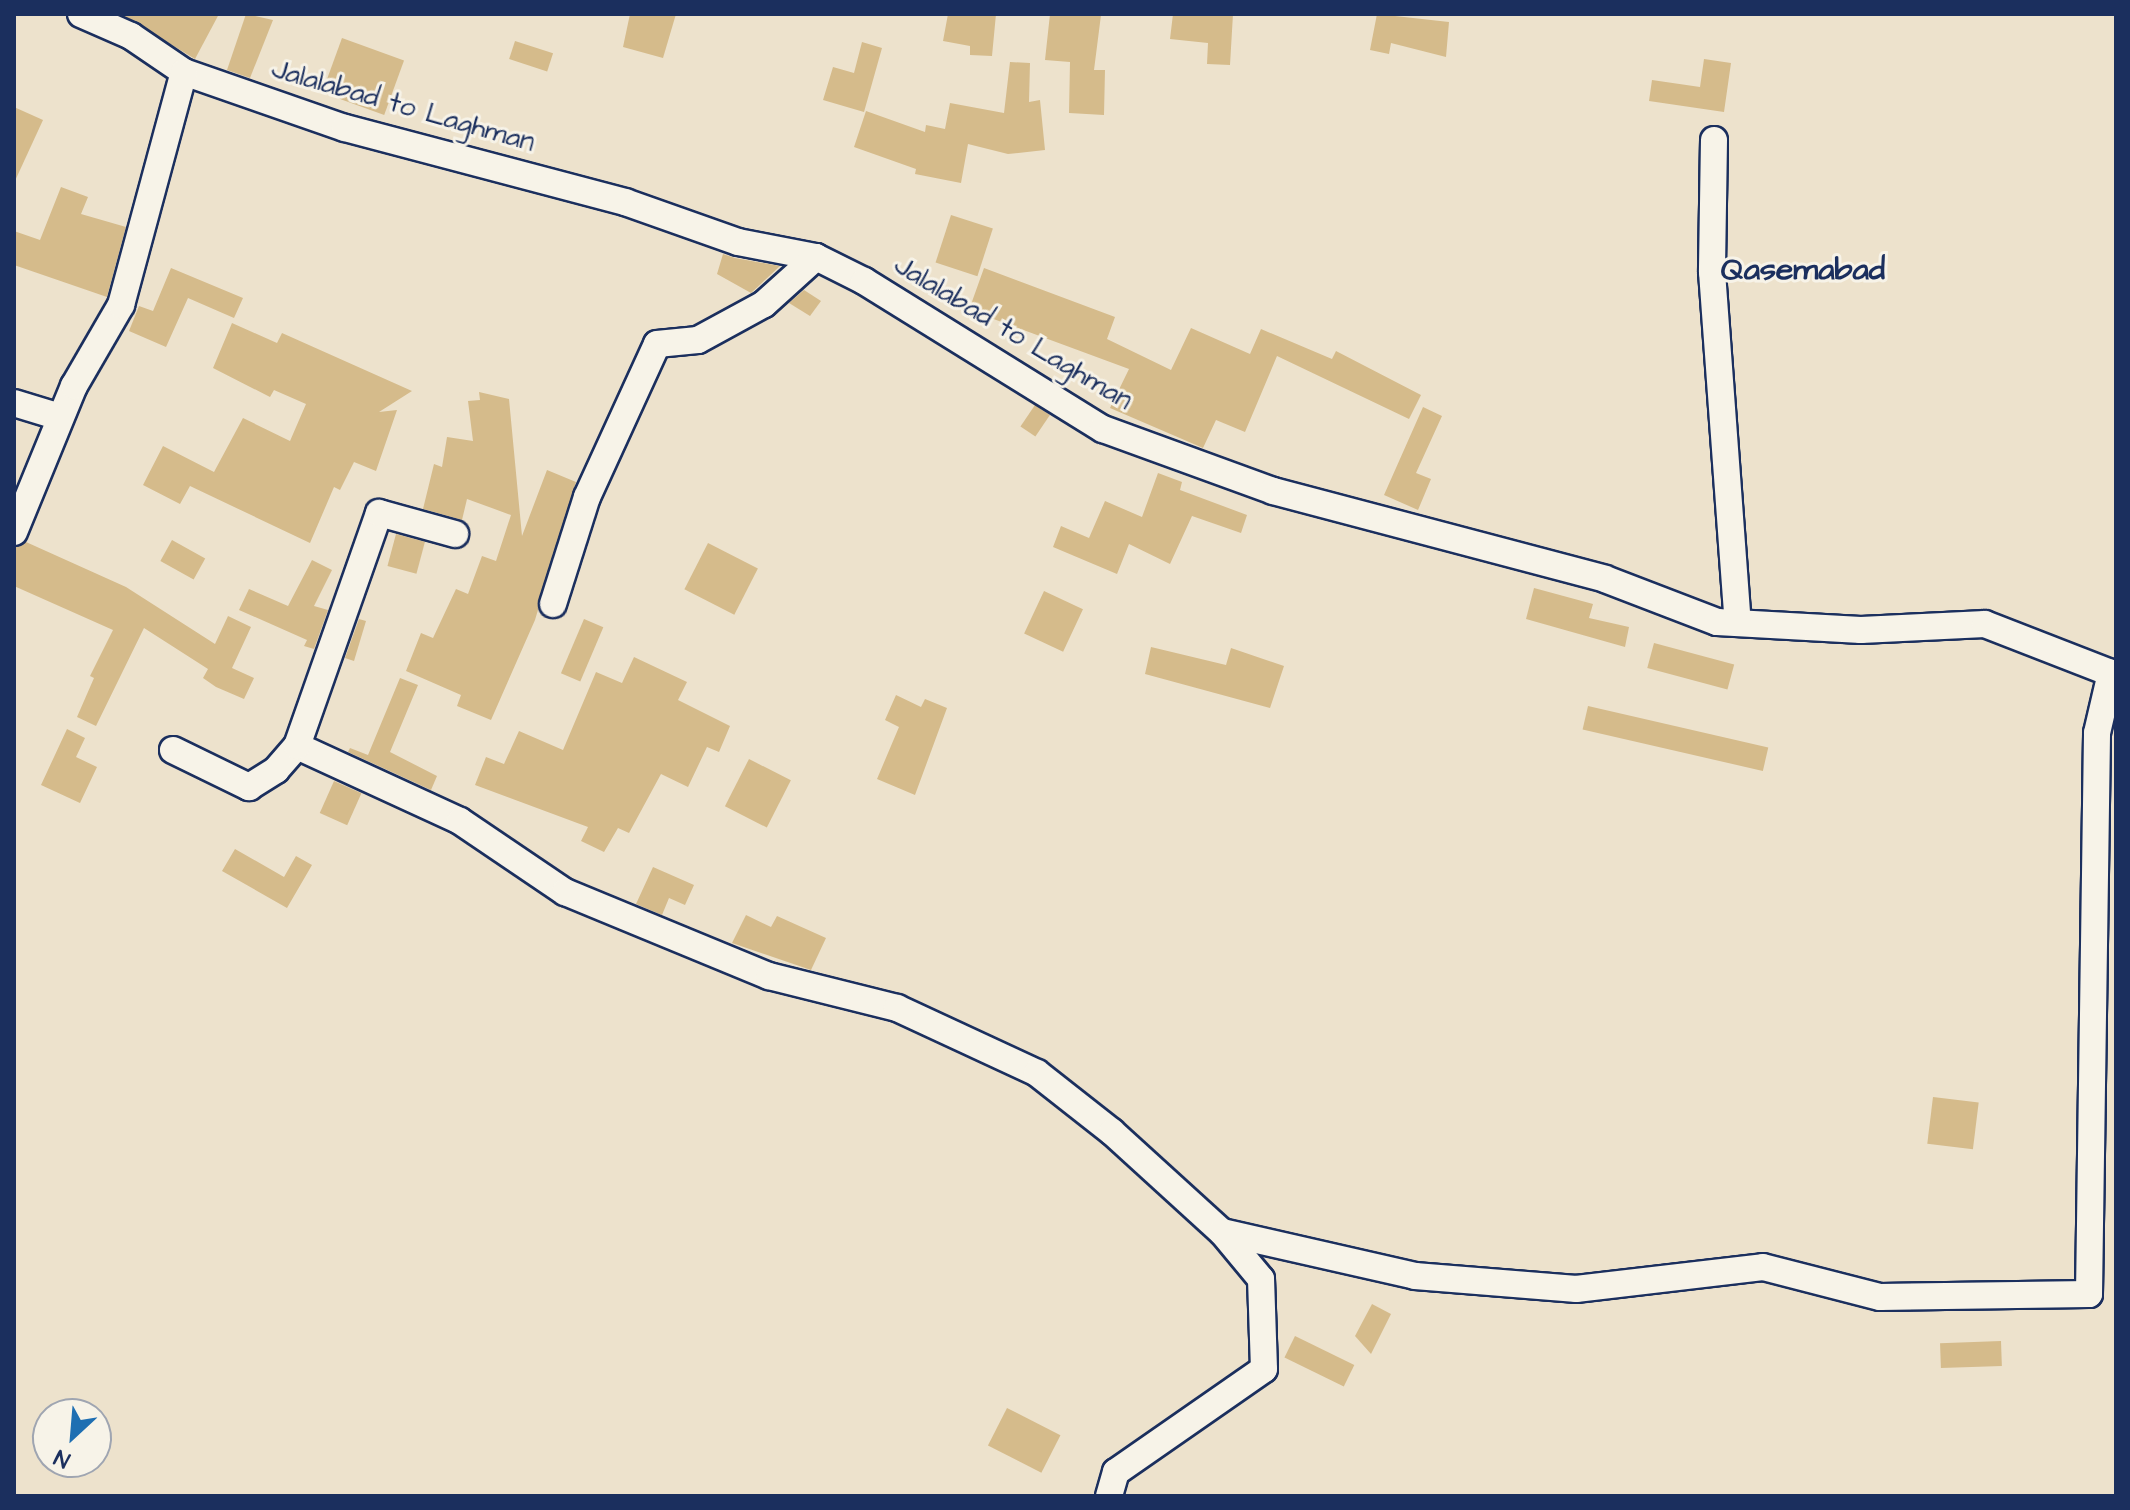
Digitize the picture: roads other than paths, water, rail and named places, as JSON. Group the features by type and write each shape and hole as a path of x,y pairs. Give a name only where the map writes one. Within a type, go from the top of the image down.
{"street":[{"name":"Jalalabad to Laghman","path":"81,14 131,36 184,72 345,128 625,202 738,242 816,257 864,281 1103,429 1273,491 1605,579 1717,622 1861,630 1985,624 2114,674"},
{"path":"14,532 60,417 121,305 184,72"},
{"path":"1714,140 1712,272 1738,623"},
{"path":"553,604 587,497 657,344 698,340 764,304 816,257"},
{"path":"14,403 60,417"},
{"path":"173,750 249,787 276,770 297,746 379,513 455,534"},
{"path":"1222,1232 1415,1276 1576,1289 1763,1267 1880,1297 2089,1294 2097,733 2114,674"},
{"path":"297,746 460,821 565,892 769,976 897,1008 1037,1073 1112,1132 1222,1232 1261,1279 1264,1369 1116,1472 1109,1496"}],"district":[{"name":"Qasemabad","path":"1803,270"}]}
